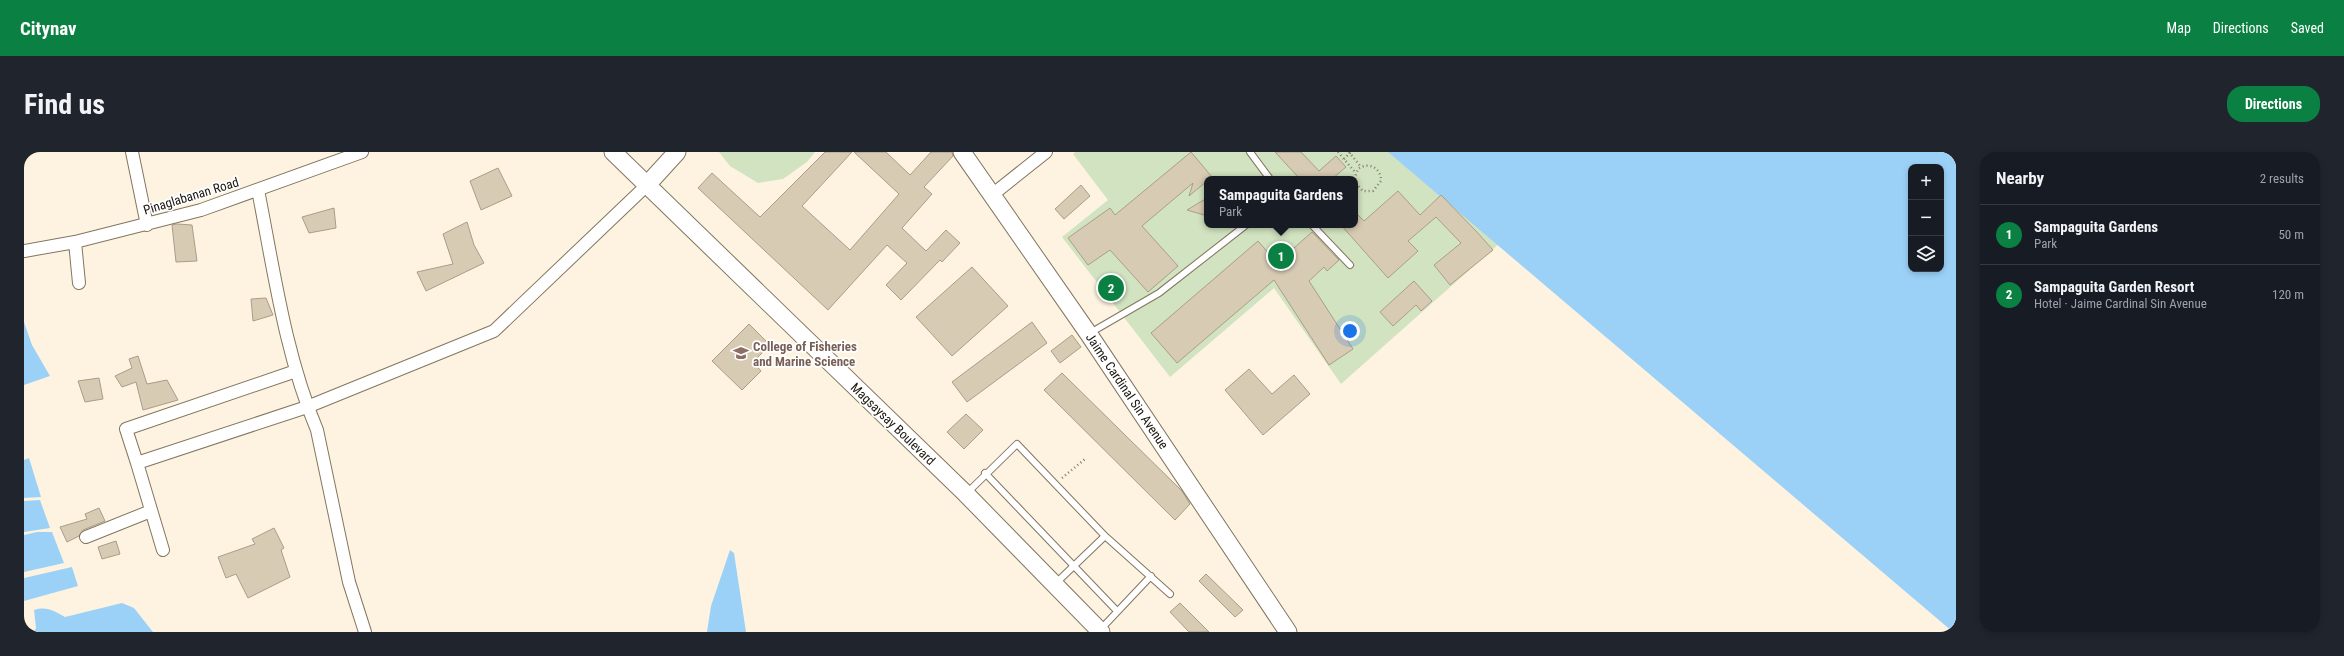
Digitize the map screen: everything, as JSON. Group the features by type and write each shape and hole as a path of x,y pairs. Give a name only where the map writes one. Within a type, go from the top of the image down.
{"main road":[{"name":"Magsaysay Boulevard","path":"614,152 646,186 966,494 1054,586 1100,631"},
{"path":"646,186 677,152"},
{"name":"Jaime Cardinal Sin Avenue","path":"962,152 1088,333 1288,632"}],"street":[{"path":"132,152 147,225"},
{"name":"Pinaglabanan Road","path":"24,251 75,242 147,225 201,210 362,152"},
{"path":"992,195 1046,152"},
{"path":"137,463 307,407 494,331 646,186"},
{"path":"258,190 285,327 307,407 317,430 350,582 365,632"},
{"path":"75,242 79,283"},
{"path":"163,550 126,429 296,371"},
{"path":"86,537 151,511"}],"lane":[{"path":"1250,152 1268,176"},
{"path":"1088,333 1159,293 1242,228"},
{"path":"1315,228 1350,265"},
{"path":"966,494 985,473 1017,444 1054,485 1105,536 1170,594"},
{"path":"985,473 1118,611"},
{"path":"1054,586 1105,536"},
{"path":"1100,631 1151,576"}],"path":[{"path":"1338,152 1355,172"},
{"path":"1344,159 1350,152 1362,166 1374,167 1380,173 1381,181 1376,188 1368,192 1358,188"},
{"path":"1354,176 1355,172 1362,166"},
{"path":"1054,485 1085,459"}],"green space":[{"path":"719,152 815,152 807,162 783,179 758,183 730,166"},
{"path":"1075,152 1398,152 1502,241 1341,384 1274,288 1170,377 1062,237 1108,200 1073,154"}],"water":[{"path":"1388,152 1956,152 1956,632 1953,632"},
{"path":"24,322 32,345 50,376 24,385"},
{"path":"29,458 41,497 24,498 24,460"},
{"path":"40,500 50,528 24,532 24,501"},
{"path":"37,532 52,532 64,563 24,572 24,535"},
{"path":"730,550 734,553 746,632 707,632 711,606"},
{"path":"72,567 78,586 24,601 24,578"},
{"path":"122,603 134,608 153,632 34,632 36,628 34,610 47,609 65,617"}],"building":[{"path":"825,152 852,152 802,206 850,250 899,194 854,152 886,152 910,175 931,152 952,152 953,156 924,187 932,194 902,228 926,251 946,230 960,243 942,262 940,260 901,300 886,285 907,263 887,245 828,310 698,188 712,173 760,217"},
{"path":"1191,152 1211,176 1204,176 1204,184 1189,196 1193,183 1142,226 1178,266 1148,292 1110,250 1088,265 1068,238 1110,208 1115,215"},
{"path":"1275,152 1301,152 1319,171 1336,156 1346,167 1336,176 1297,176"},
{"path":"498,168 512,196 481,210 470,181"},
{"path":"1081,185 1090,196 1064,219 1055,209"},
{"path":"1398,191 1420,215 1441,195 1493,250 1450,285 1434,265 1461,243 1436,217 1408,241 1418,251 1388,278 1344,228 1358,228 1358,215 1364,221"},
{"path":"1204,200 1204,215 1187,210"},
{"path":"334,208 336,228 309,233 302,217"},
{"path":"467,222 474,245 484,263 426,291 417,272 453,264 443,234"},
{"path":"172,225 192,225 197,261 176,262"},
{"path":"1312,232 1339,260 1327,271 1324,267 1309,281 1353,349 1329,365 1274,280 1177,363 1151,333 1258,241 1277,263"},
{"path":"972,267 1008,306 952,356 916,317"},
{"path":"1414,281 1432,301 1421,311 1416,305 1393,326 1380,312"},
{"path":"266,298 273,315 253,321 251,299"},
{"path":"1032,322 1047,343 967,402 952,382"},
{"name":"College of Fisheries and Marine Science","path":"749,324 770,345 753,362 761,371 742,390 712,361"},
{"path":"1072,335 1081,347 1060,363 1051,351"},
{"path":"138,356 147,384 167,380 178,400 143,410 136,382 122,387 115,376 132,368 129,359"},
{"path":"1249,369 1272,394 1294,375 1310,394 1263,435 1225,390"},
{"path":"1062,373 1182,491 1190,504 1175,520 1044,390"},
{"path":"99,378 103,399 85,402 78,381"},
{"path":"966,414 983,430 964,449 947,432"},
{"path":"99,508 105,521 83,530 79,536 67,542 60,527 87,519 85,514"},
{"path":"274,528 284,548 281,550 290,577 248,598 236,574 226,578 218,557 255,544 252,539"},
{"path":"116,541 120,554 102,559 98,547"},
{"path":"1206,574 1243,610 1235,617 1199,581"},
{"path":"1180,603 1209,632 1189,632 1170,612"}],"place":[{"name":"Sampaguita Gardens","path":"1281,256"},
{"name":"Sampaguita Garden Resort","path":"1111,288"},
{"name":"College of Fisheries and Marine Science","path":"741,353"}]}
